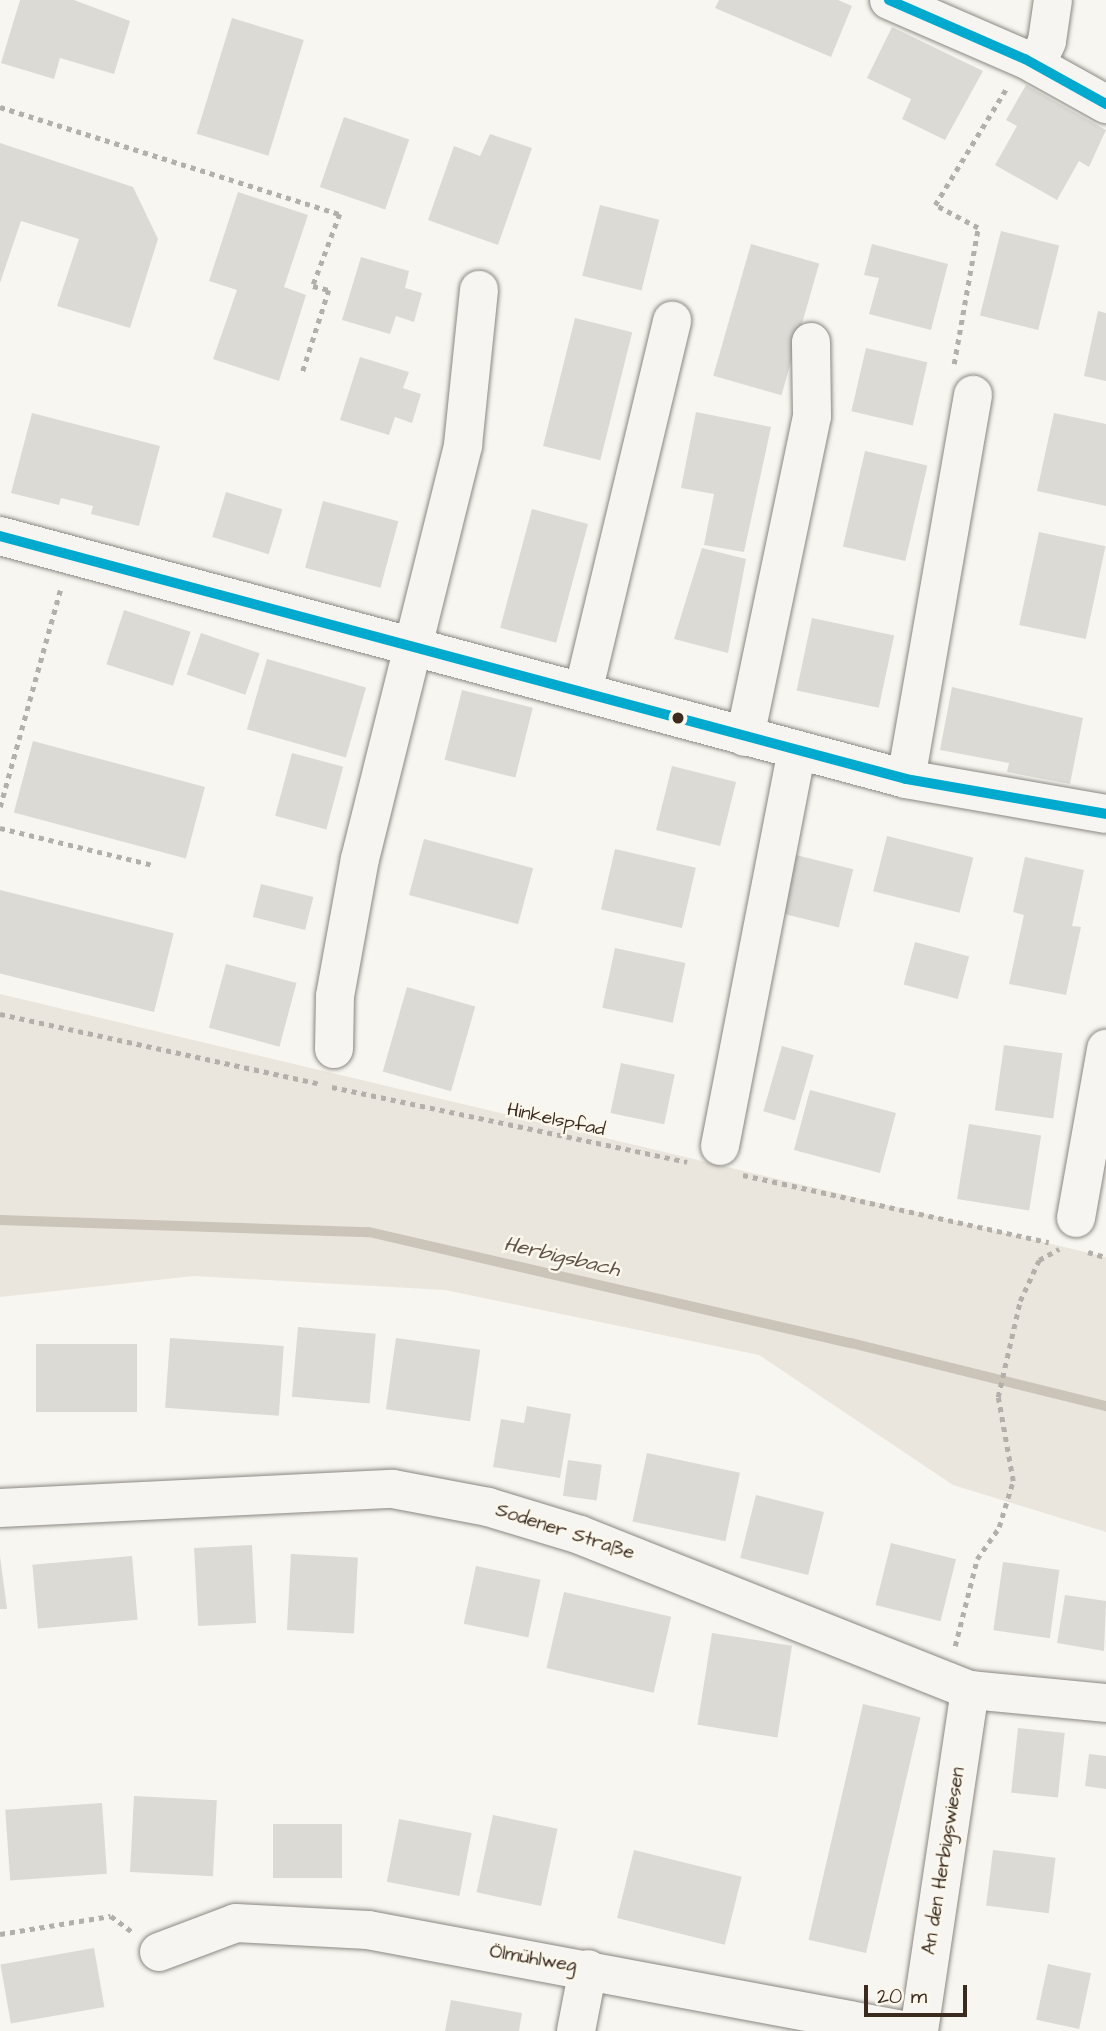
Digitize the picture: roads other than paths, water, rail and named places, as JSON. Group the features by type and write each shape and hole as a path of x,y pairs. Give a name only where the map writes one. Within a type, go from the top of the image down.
{"street":[{"path":"889,0 1030,62 1106,104"},
{"path":"1030,62 1047,41 1053,0"},
{"path":"334,1049 335,996 360,859 463,444 479,290"},
{"path":"583,692 671,320"},
{"path":"745,737 812,416 811,342"},
{"path":"906,779 974,395"},
{"path":"0,536 414,644 906,779 1106,814"},
{"path":"718,1161 797,751"},
{"path":"1074,1238 1106,1049"},
{"name":"Sodener Straße","path":"0,1508 393,1489 488,1507 580,1535 956,1684 1106,1703"},
{"name":"An den Herbigswiesen","path":"919,2031 956,1684"},
{"name":"Ölmühlweg","path":"159,1952 236,1923 368,1930 588,1969 908,2031"},
{"path":"576,2031 588,1969"}],"waterway":[{"name":"Herbigsbach","path":"0,1220 369,1232 851,1343 1106,1406"}]}
